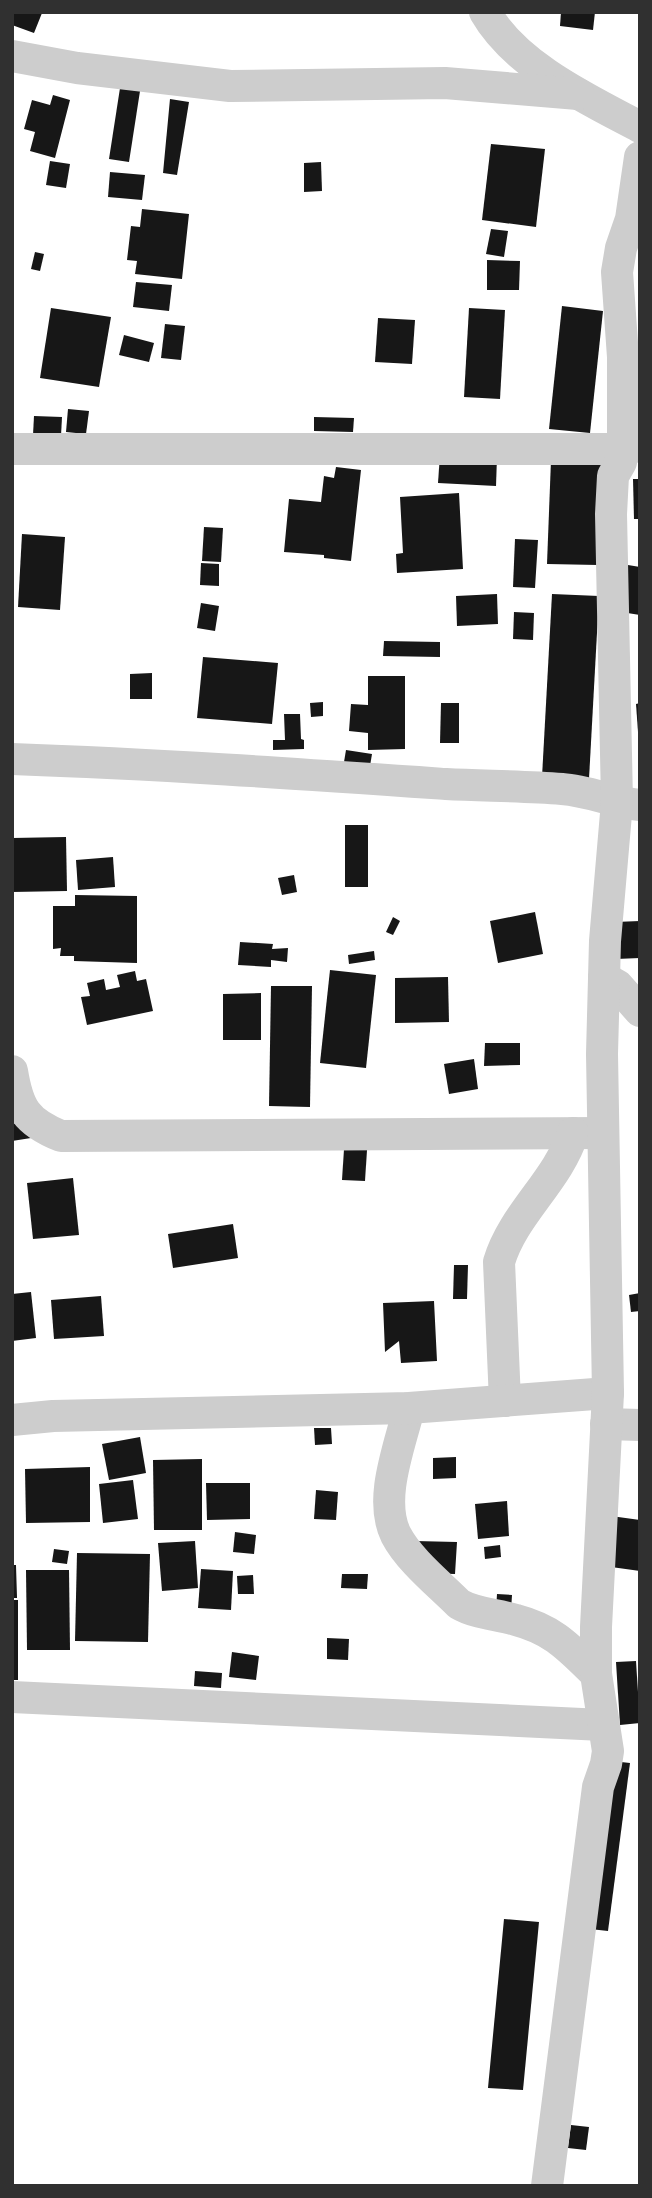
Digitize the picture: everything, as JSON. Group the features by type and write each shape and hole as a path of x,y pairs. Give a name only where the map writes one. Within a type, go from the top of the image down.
{"street":[{"path":"485,12 493,27 524,58 578,94 640,127"},
{"path":"12,56 77,68 230,86 445,83 578,94"},
{"path":"547,2186 598,1787 608,1751 596,1674 607,1409 588,1133 602,1054 605,942 628,804 611,514 613,476 632,447 617,272 621,248 631,219 640,157"},
{"path":"12,449 632,447"},
{"path":"12,759 169,765 563,789 587,792 628,804"},
{"path":"604,978 618,986 640,1011"},
{"path":"12,1071 16,1096 26,1114 42,1128 61,1136 588,1133"},
{"path":"505,1401 499,1262 513,1229 561,1163 588,1133"},
{"path":"12,1420 54,1416 409,1408 505,1401 607,1409 640,1425"},
{"path":"409,1408 390,1484 389,1513 396,1535 407,1551 468,1610 494,1614 541,1629 558,1638 596,1674"},
{"path":"12,1697 603,1726"}],"building":[{"path":"12,12 42,13 34,33 12,25"},
{"path":"561,12 595,12 593,30 560,26"},
{"path":"120,88 140,91 129,162 109,159"},
{"path":"53,95 70,100 55,158 30,151 35,132 24,129 32,100 50,105"},
{"path":"170,99 189,102 177,175 163,173"},
{"path":"491,144 545,149 536,227 482,220"},
{"path":"50,161 70,164 66,188 46,185"},
{"path":"321,162 322,191 304,192 304,163"},
{"path":"110,172 145,175 142,200 108,197"},
{"path":"142,209 189,214 182,279 135,274 137,261 127,260 131,226 140,227"},
{"path":"491,229 508,231 504,257 486,254"},
{"path":"35,252 44,254 40,271 31,269"},
{"path":"487,260 520,261 519,290 487,290"},
{"path":"136,282 172,285 169,311 133,307"},
{"path":"562,306 603,311 590,433 549,429"},
{"path":"51,308 111,317 99,387 40,378"},
{"path":"469,308 505,310 500,399 464,397"},
{"path":"378,318 415,320 412,364 375,362"},
{"path":"165,324 185,326 181,360 161,358"},
{"path":"124,335 154,343 149,362 119,355"},
{"path":"68,409 89,411 86,434 66,432"},
{"path":"34,416 62,417 61,436 33,435"},
{"path":"314,417 354,418 353,432 314,431"},
{"path":"440,454 497,457 496,486 438,483"},
{"path":"551,460 603,462 598,565 547,564"},
{"path":"336,467 361,470 351,561 324,558 324,555 284,552 289,499 321,502 324,476 334,478"},
{"path":"633,479 640,479 640,519 634,519"},
{"path":"459,493 463,569 397,573 396,554 403,553 400,497"},
{"path":"204,527 223,528 221,562 202,561"},
{"path":"22,534 65,537 60,610 18,607"},
{"path":"515,539 538,540 535,588 513,587"},
{"path":"201,563 219,564 219,586 200,585"},
{"path":"628,565 640,567 640,615 621,612"},
{"path":"497,594 498,624 457,626 456,596"},
{"path":"552,594 599,596 589,779 542,777"},
{"path":"201,603 219,606 215,631 197,628"},
{"path":"514,612 534,613 533,640 513,639"},
{"path":"384,641 440,642 440,657 383,656"},
{"path":"203,657 278,663 272,724 197,718"},
{"path":"152,673 152,699 130,699 130,674"},
{"path":"368,676 405,676 405,749 368,750 368,733 349,731 351,704 368,705"},
{"path":"323,702 323,716 311,717 310,703"},
{"path":"441,703 459,703 459,743 440,743"},
{"path":"640,703 640,732 638,732 636,704"},
{"path":"284,714 300,714 304,749 273,750 273,740 285,740"},
{"path":"346,750 372,754 369,772 343,768"},
{"path":"345,825 368,825 368,887 345,887"},
{"path":"66,837 67,891 12,892 12,838"},
{"path":"113,857 115,887 78,890 76,860"},
{"path":"294,875 297,892 282,895 278,878"},
{"path":"75,895 137,896 137,963 74,961 74,956 60,956 61,948 53,949 53,906 75,906"},
{"path":"535,912 543,954 498,963 490,921"},
{"path":"393,917 400,921 393,935 386,932"},
{"path":"640,921 640,958 616,959 615,922"},
{"path":"240,942 273,944 272,949 288,948 287,962 271,960 271,967 238,965"},
{"path":"374,951 375,960 349,964 348,955"},
{"path":"330,970 376,975 366,1068 320,1063"},
{"path":"135,971 137,981 146,979 153,1011 87,1025 81,997 90,996 87,983 104,979 106,990 120,987 117,975"},
{"path":"448,977 449,1022 395,1023 395,978"},
{"path":"271,986 312,986 310,1107 269,1106"},
{"path":"261,993 261,1040 223,1040 223,994"},
{"path":"485,1043 520,1043 520,1065 484,1066"},
{"path":"474,1059 478,1089 449,1094 444,1064"},
{"path":"28,1121 31,1138 12,1141 12,1124"},
{"path":"344,1149 367,1150 365,1181 342,1180"},
{"path":"73,1178 79,1235 33,1239 27,1183"},
{"path":"233,1224 238,1258 173,1268 168,1234"},
{"path":"454,1265 468,1265 467,1299 453,1299"},
{"path":"31,1292 36,1338 12,1341 12,1294"},
{"path":"640,1293 640,1311 631,1312 629,1295"},
{"path":"101,1296 104,1336 54,1339 51,1300"},
{"path":"434,1301 437,1361 401,1363 399,1341 385,1352 383,1303"},
{"path":"314,1428 331,1428 332,1444 315,1445"},
{"path":"140,1437 146,1473 109,1480 102,1444"},
{"path":"456,1457 456,1478 433,1479 433,1458"},
{"path":"202,1459 202,1530 154,1530 153,1460"},
{"path":"90,1467 90,1522 26,1523 25,1469"},
{"path":"133,1480 138,1519 103,1523 99,1484"},
{"path":"206,1483 250,1483 250,1519 207,1520"},
{"path":"316,1490 338,1492 336,1520 314,1519"},
{"path":"507,1501 509,1536 478,1539 475,1504"},
{"path":"611,1516 640,1520 640,1571 604,1566"},
{"path":"235,1532 256,1535 254,1554 233,1552"},
{"path":"195,1541 198,1588 162,1591 158,1543"},
{"path":"415,1541 457,1542 455,1574 414,1573"},
{"path":"500,1545 501,1557 485,1559 484,1547"},
{"path":"54,1549 69,1551 67,1564 52,1562"},
{"path":"77,1553 150,1554 148,1642 75,1641"},
{"path":"12,1565 16,1565 17,1598 12,1598"},
{"path":"201,1569 233,1571 231,1610 198,1608"},
{"path":"26,1570 69,1570 70,1650 27,1650"},
{"path":"342,1574 368,1574 367,1589 341,1588"},
{"path":"253,1575 254,1594 238,1594 237,1576"},
{"path":"497,1594 512,1595 511,1610 496,1609"},
{"path":"12,1600 18,1600 18,1680 12,1680"},
{"path":"327,1638 349,1639 348,1660 327,1659"},
{"path":"232,1652 259,1656 256,1680 229,1677"},
{"path":"636,1661 640,1723 620,1725 616,1662"},
{"path":"195,1671 222,1673 221,1688 194,1686"},
{"path":"612,1761 630,1763 608,1931 590,1929"},
{"path":"504,1919 539,1922 523,2090 488,2088"},
{"path":"571,2125 589,2127 586,2150 568,2148"}]}
